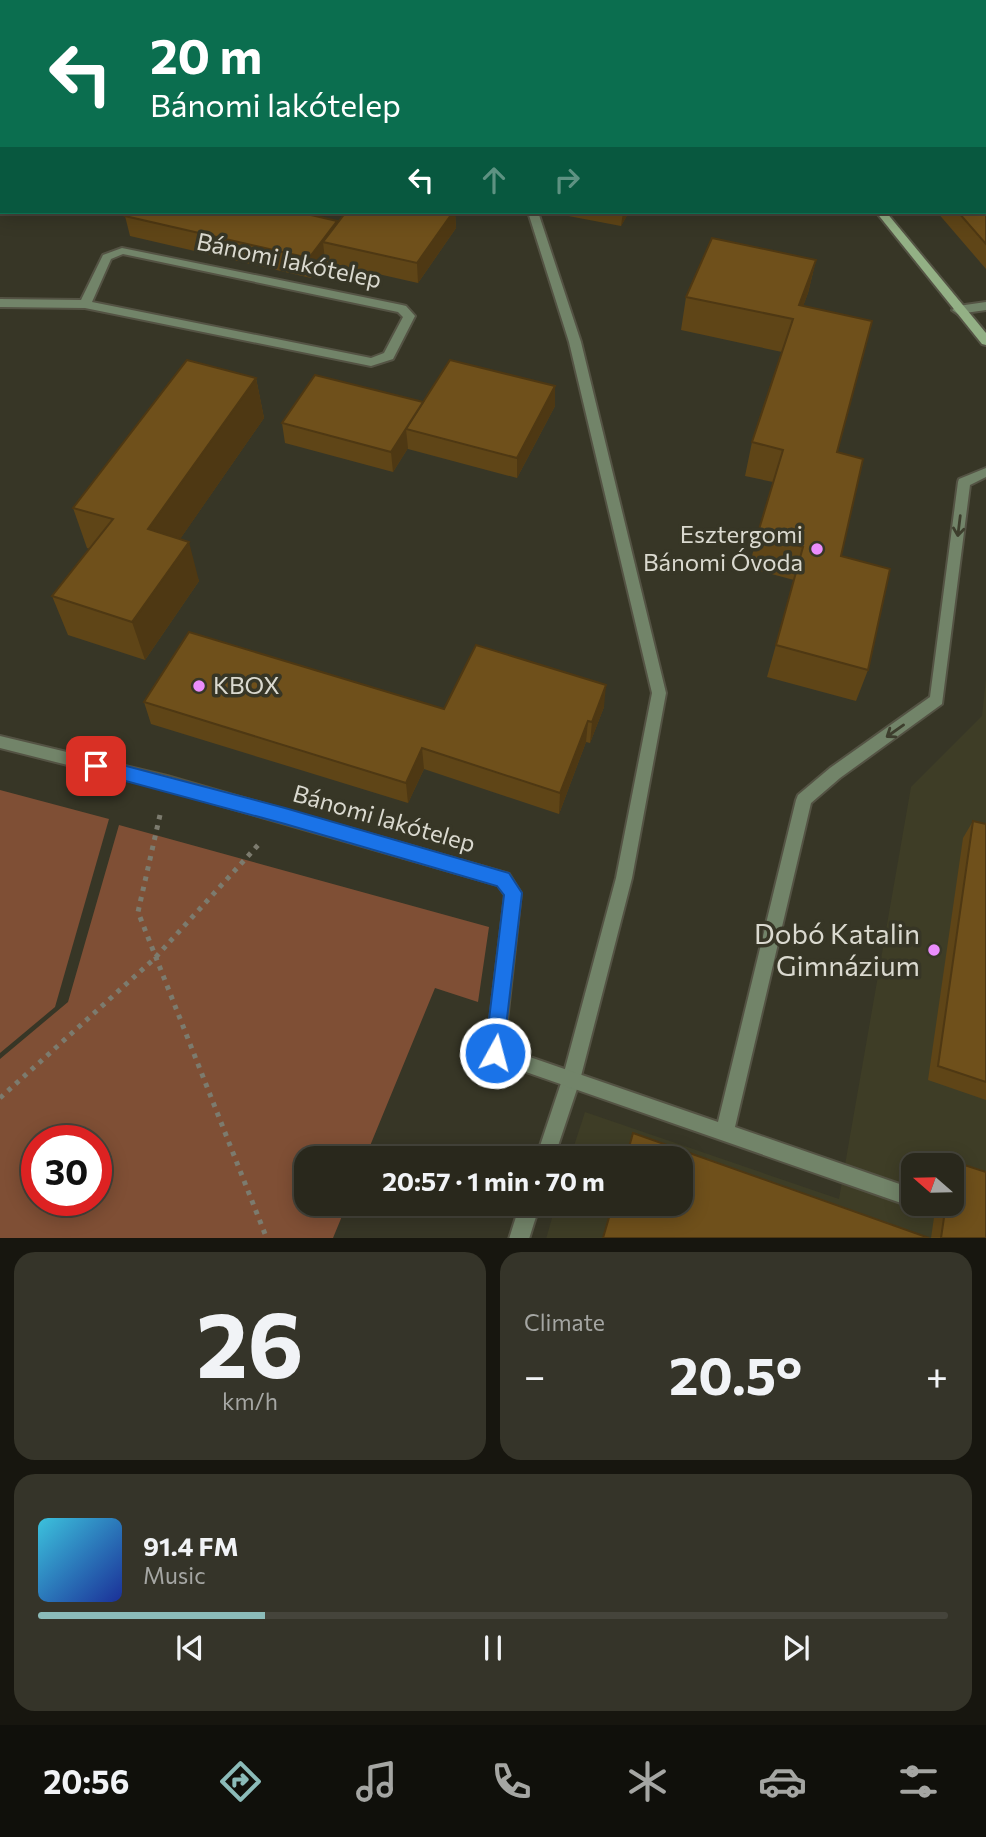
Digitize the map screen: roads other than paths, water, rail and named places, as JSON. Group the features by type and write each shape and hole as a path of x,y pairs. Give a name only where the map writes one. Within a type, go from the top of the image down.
{"main road":[{"path":"883,214 958,310 986,341"}],"street":[{"path":"534,214 575,342 659,692 624,878 571,1080 549,1146"},
{"name":"Bánomi lakótelep","path":"0,303 85,304 371,362 389,356 409,316 402,309 122,251 107,257 85,304"},
{"path":"958,310 986,306"},
{"path":"724,1133 804,800 835,773 937,700 964,482 986,472"},
{"name":"Bánomi lakótelep","path":"0,742 167,783 503,879 513,893 495,1053 571,1080"},
{"path":"571,1080 901,1194"},
{"path":"519,1238 526,1216"}],"place":[{"name":"Esztergomi Bánomi Óvoda","path":"817,549"},
{"name":"KBOX","path":"199,686"},
{"name":"Dobó Katalin Gimnázium","path":"934,950"}]}
